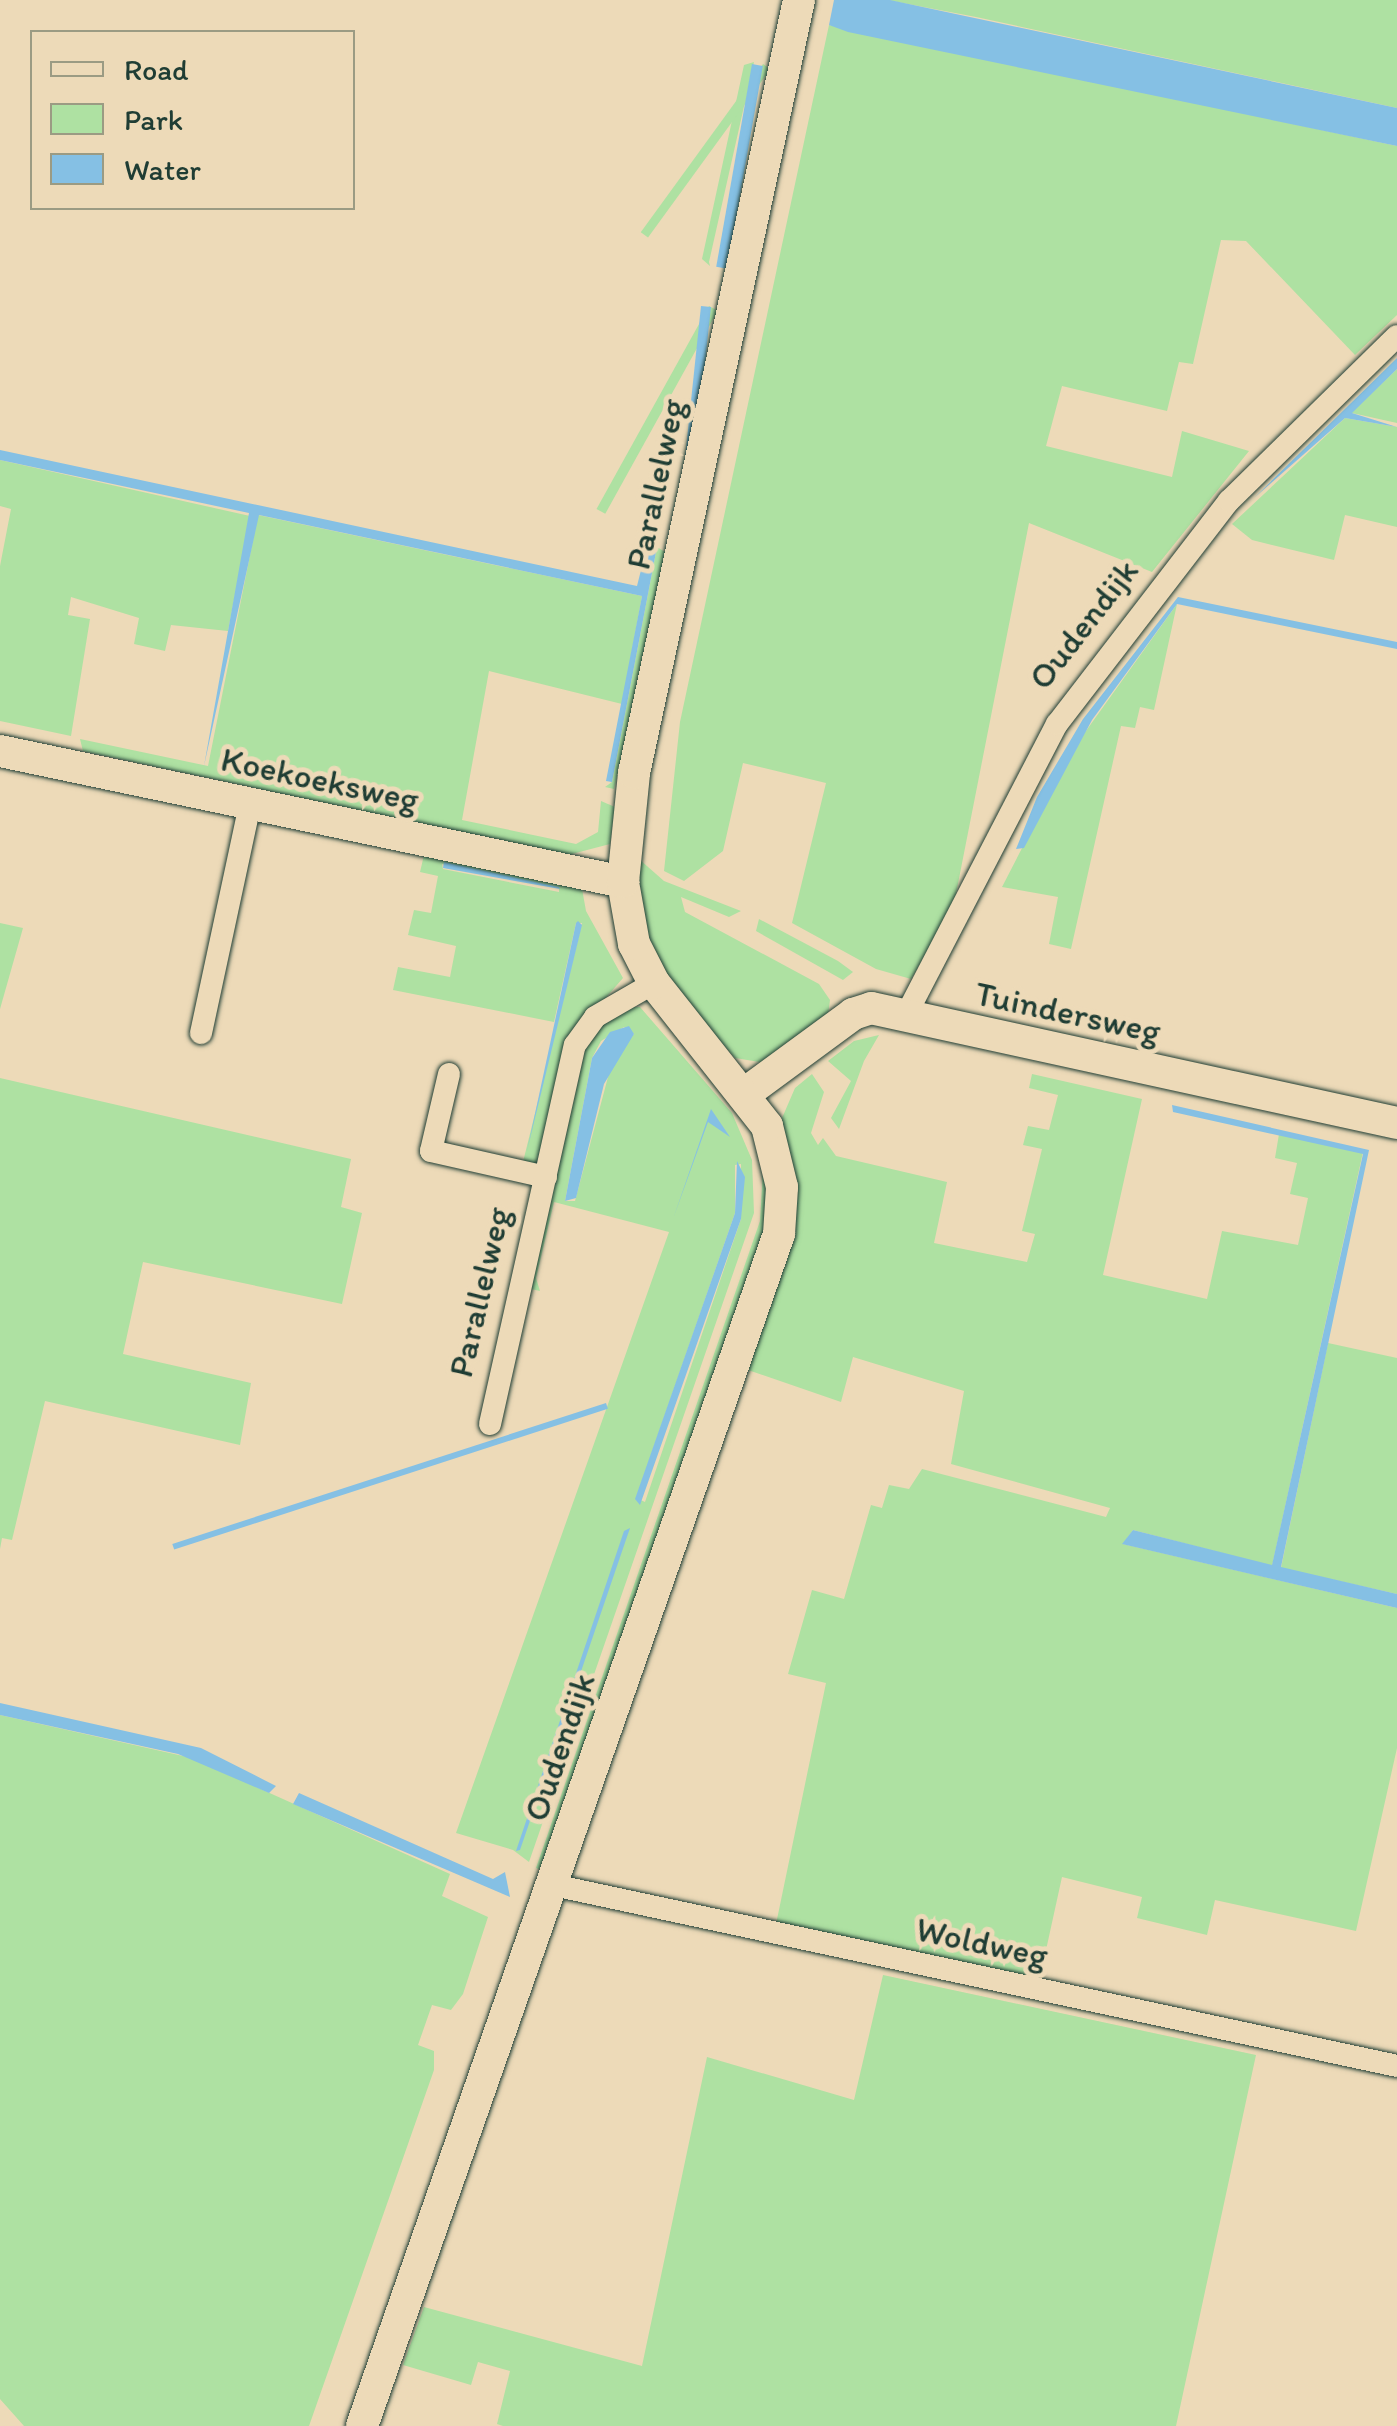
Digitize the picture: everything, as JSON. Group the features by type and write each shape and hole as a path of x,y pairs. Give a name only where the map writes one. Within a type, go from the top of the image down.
{"street":[{"name":"Parallelweg","path":"747,1092 654,983 634,944 623,882 634,773 799,0"},
{"name":"Oudendijk","path":"906,1015 1056,724 1229,502 1397,336"},
{"name":"Koekoeksweg","path":"0,751 623,882"},
{"path":"201,1033 250,805"},
{"name":"Parallelweg","path":"490,1424 580,1032 654,983"},
{"name":"Tuindersweg","path":"747,1092 858,1010 906,1015 1397,1123"},
{"path":"449,1074 431,1151 546,1177"},
{"name":"Oudendijk","path":"362,2426 779,1234 780,1166 747,1092"},
{"name":"Woldweg","path":"553,1886 1397,2066"}],"green space":[{"path":"887,0 1397,0 1397,108 976,17"},
{"path":"829,25 1397,146 1397,315 1355,355 1246,241 1221,240 1193,364 1179,362 1167,411 1062,386 1046,446 1172,477 1182,431 1249,451 1152,572 1029,523 953,909 911,979 876,969 792,923 826,783 743,763 723,851 684,881 664,871 680,722"},
{"path":"754,62 710,266 702,259 744,65"},
{"path":"763,64 770,69 648,238 641,232"},
{"path":"709,306 718,311 605,514 597,509"},
{"path":"1397,369 1397,423 1352,413 1352,412"},
{"path":"1345,418 1397,427 1397,527 1345,515 1334,560 1252,540 1232,524"},
{"path":"0,460 250,516 228,631 171,625 165,651 134,644 139,618 71,597 68,615 90,619 71,736 0,721 0,566 11,509 0,506"},
{"path":"258,515 642,596 622,704 489,671 462,820 576,844 598,832 601,801 615,807 610,844 568,855 83,751 80,739 208,766"},
{"path":"657,547 670,555 614,789 605,787 612,782"},
{"path":"1177,604 1154,710 1140,707 1135,728 1121,726 1071,949 1049,944 1058,897 1002,887 1073,749"},
{"path":"425,851 581,883 586,911 623,978 603,1001 540,1165 523,1162 582,923 576,923 554,1022 393,990 398,967 450,977 456,946 408,935 414,910 431,913 438,876 420,872","holes":["442,864 559,887 559,892 443,869"]},
{"path":"639,859 664,881 741,911 729,917 681,897 685,912 819,984 830,1000 828,1015 765,1063 735,1058 661,974 638,912"},
{"path":"759,919 853,972 843,980 756,931"},
{"path":"0,923 23,928 0,1009"},
{"path":"631,1007 640,1007 732,1113 752,1160 754,1213 529,1862 513,1850 456,1833 669,1232 554,1202 536,1278 540,1291 531,1289 589,1033","holes":["624,1027 634,1034 612,1062 575,1201 565,1201 592,1058 601,1041","741,1164 741,1219 645,1502 636,1498 735,1213 735,1165"]},
{"path":"879,1035 864,1061 839,1129 831,1118 851,1081 828,1061 854,1041"},
{"path":"812,1074 824,1092 811,1133 818,1145 823,1138 836,1156 947,1182 934,1243 1027,1262 1035,1234 1022,1231 1042,1149 1023,1145 1028,1126 1049,1130 1058,1095 1029,1088 1032,1074 1142,1099 1103,1275 1207,1299 1222,1231 1298,1245 1308,1198 1290,1194 1297,1163 1275,1158 1279,1134 1363,1152 1272,1566 1133,1530 1123,1544 1397,1608 1397,1748 1356,1931 1215,1900 1207,1935 1137,1918 1142,1897 1062,1877 1039,1982 775,1929 826,1683 788,1674 812,1590 844,1599 871,1505 882,1508 889,1485 909,1489 922,1469 1106,1517 1110,1508 951,1464 964,1391 853,1357 841,1402 745,1369 779,1125 795,1088"},
{"path":"0,1078 351,1159 341,1207 362,1213 342,1304 143,1262 123,1354 251,1383 240,1445 45,1401 12,1540 2,1538 0,1549"},
{"path":"764,1153 769,1220 547,1872 536,1868 760,1221"},
{"path":"1328,1343 1397,1358 1397,1594 1281,1568"},
{"path":"0,1715 192,1758 450,1874 442,1896 488,1917 463,1994 451,2010 432,2005 418,2045 434,2051 434,2070 309,2426 24,2426 0,2399"},
{"path":"883,1975 1256,2055 1176,2426 503,2426 497,2424 510,2371 478,2362 471,2385 403,2365 424,2307 642,2366 707,2057 854,2100"}],"water":[{"path":"834,0 890,0 1397,108 1397,146 848,32 829,25"},
{"path":"752,64 763,66 727,269 716,267"},
{"path":"701,306 711,307 687,535 677,534"},
{"path":"1397,358 1397,369 1352,413 1397,427 1345,418 1254,498"},
{"path":"0,450 637,586 647,546 657,547 612,782 606,781 642,596 259,515 204,766 249,513 0,460"},
{"path":"1178,597 1397,642 1397,649 1177,604 1092,720 1024,848 1016,849 1037,797 1083,719"},
{"path":"444,862 559,887 560,889 443,868"},
{"path":"576,923 582,925 527,1151"},
{"path":"629,1026 634,1034 604,1084 576,1198 565,1201 592,1058 610,1032"},
{"path":"1172,1105 1369,1150 1281,1567 1397,1594 1397,1608 1122,1544 1133,1530 1272,1565 1363,1154 1173,1112"},
{"path":"711,1109 730,1137 708,1122 673,1219"},
{"path":"737,1161 745,1177 741,1219 640,1505 635,1499 735,1213"},
{"path":"606,1403 608,1409 174,1550 172,1544"},
{"path":"630,1528 520,1850 516,1851 624,1531"},
{"path":"0,1703 201,1748 276,1786 269,1793 178,1754 0,1715"},
{"path":"299,1793 493,1879 505,1872 510,1897 293,1804"}]}
